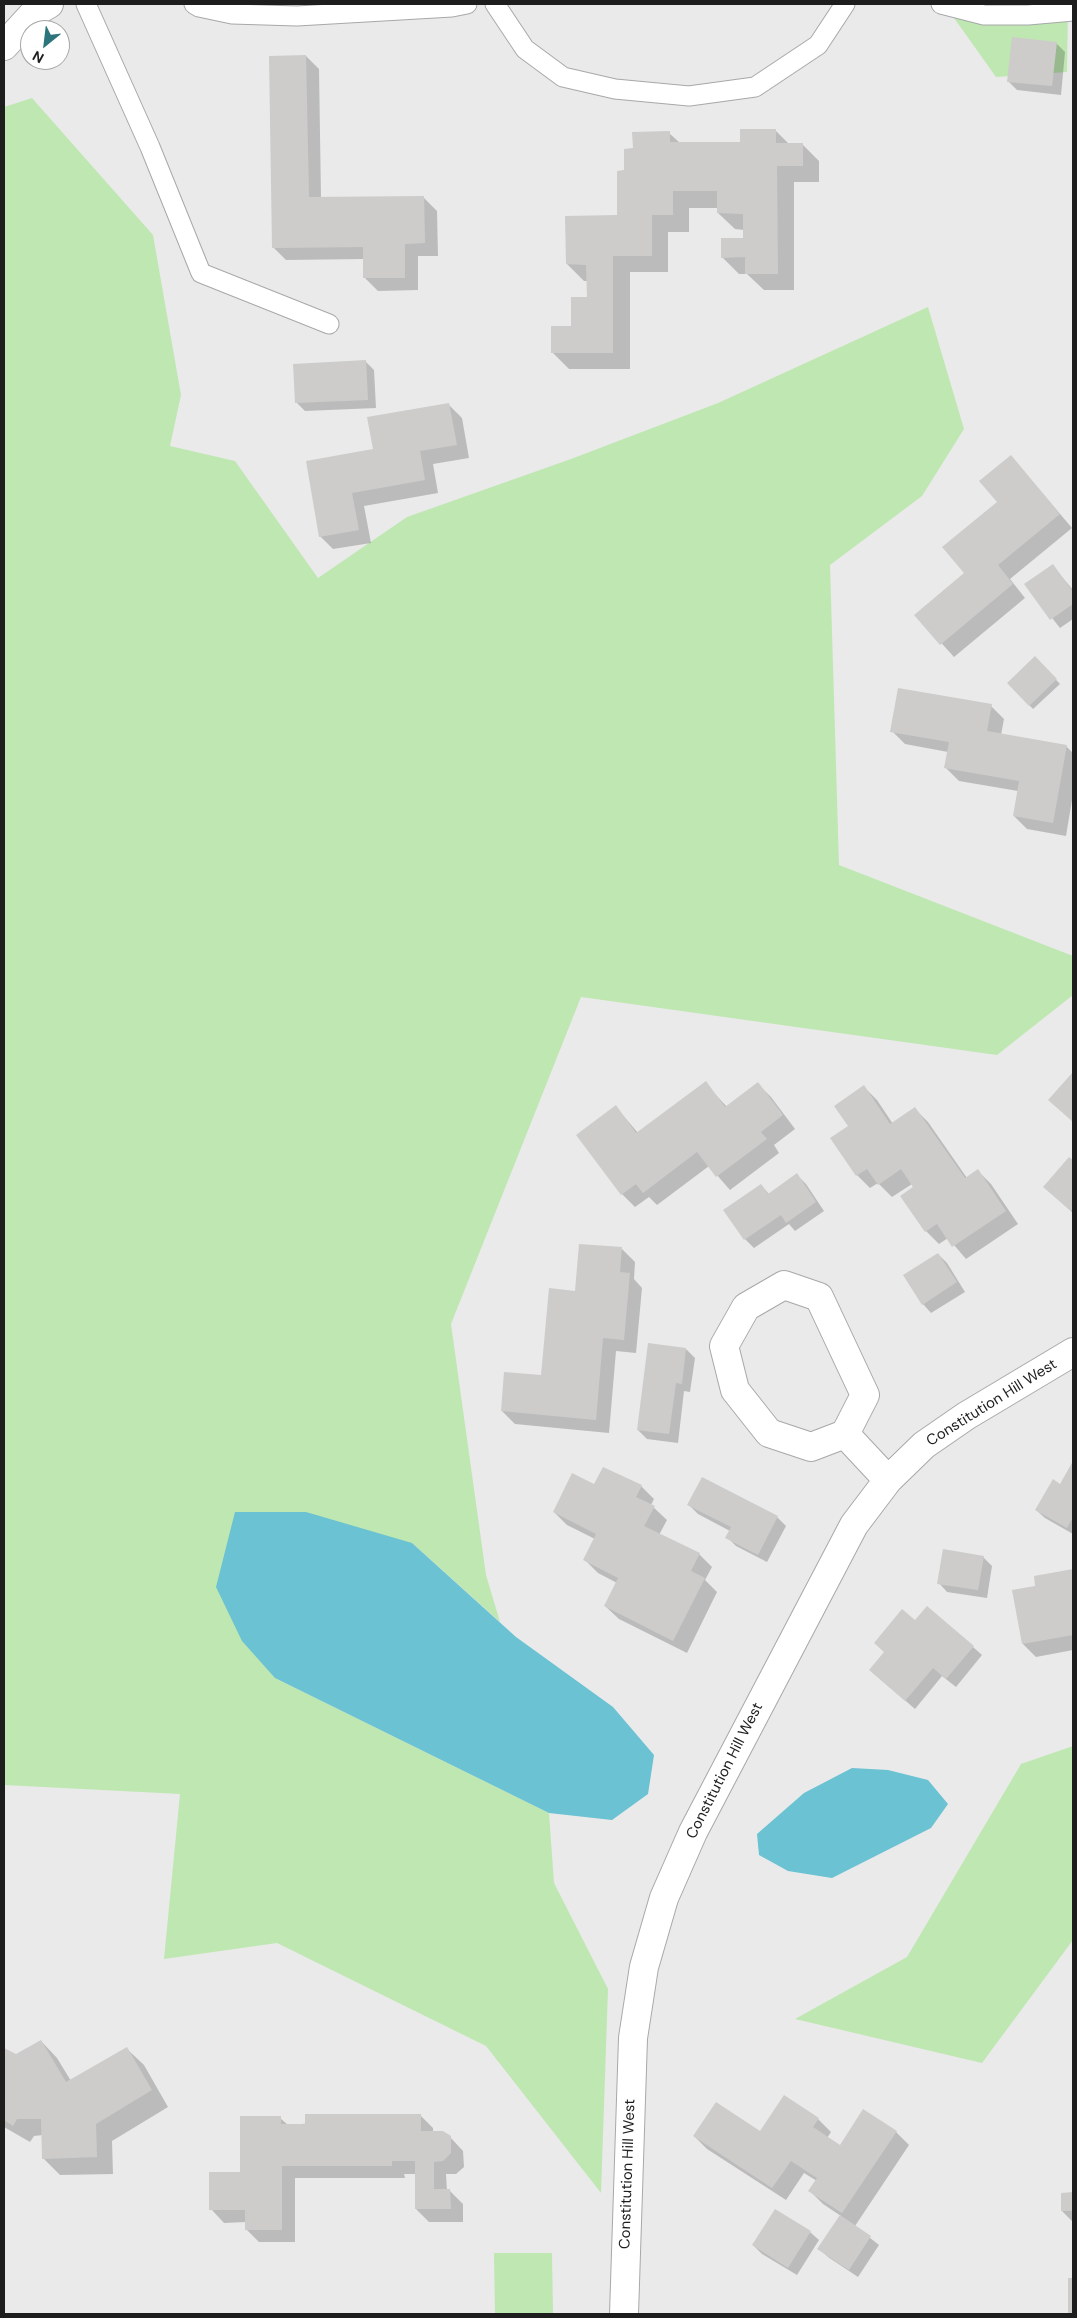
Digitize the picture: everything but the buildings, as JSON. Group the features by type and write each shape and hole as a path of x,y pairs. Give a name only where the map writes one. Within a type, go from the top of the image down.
{"street":[{"path":"4,46 35,12 49,4"},
{"path":"784,1284 819,1297 865,1395 845,1434 811,1447 769,1433 734,1390 724,1346 746,1307 784,1284"},
{"name":"Constitution Hill West","path":"624,2314 633,2038 644,1967 664,1898 692,1832 854,1526 888,1480 924,1445 966,1416 1073,1352"},
{"path":"845,1434 888,1480"}],"lane":[{"path":"86,4 150,147 201,273 329,324"},
{"path":"194,4 199,7 232,14 297,16 452,7 467,4"},
{"path":"495,4 525,49 563,78 615,89 689,96 756,87 818,44 845,4"},
{"path":"940,4 984,16 1073,11"}],"green space":[{"path":"944,4 1068,4 1067,72 996,77"},
{"path":"32,98 153,235 181,395 170,446 235,461 318,578 407,517 571,459 718,403 928,307 964,429 922,496 830,565 839,865 1073,956 1073,995 997,1055 581,997 451,1324 486,1575 500,1622 412,1543 275,1678 549,1813 554,1883 608,1989 601,2193 486,2046 277,1943 164,1959 180,1794 4,1785 4,107"},
{"path":"1073,1746 1073,1940 982,2063 795,2019 907,1957 1021,1764"},
{"path":"494,2253 552,2253 553,2314 495,2314"}],"water":[{"path":"235,1512 306,1512 412,1543 516,1637 613,1707 654,1755 648,1794 612,1820 549,1813 275,1678 242,1641 216,1587"},
{"path":"852,1768 888,1770 928,1780 948,1804 931,1828 832,1878 788,1871 759,1855 757,1834 804,1793"}]}
